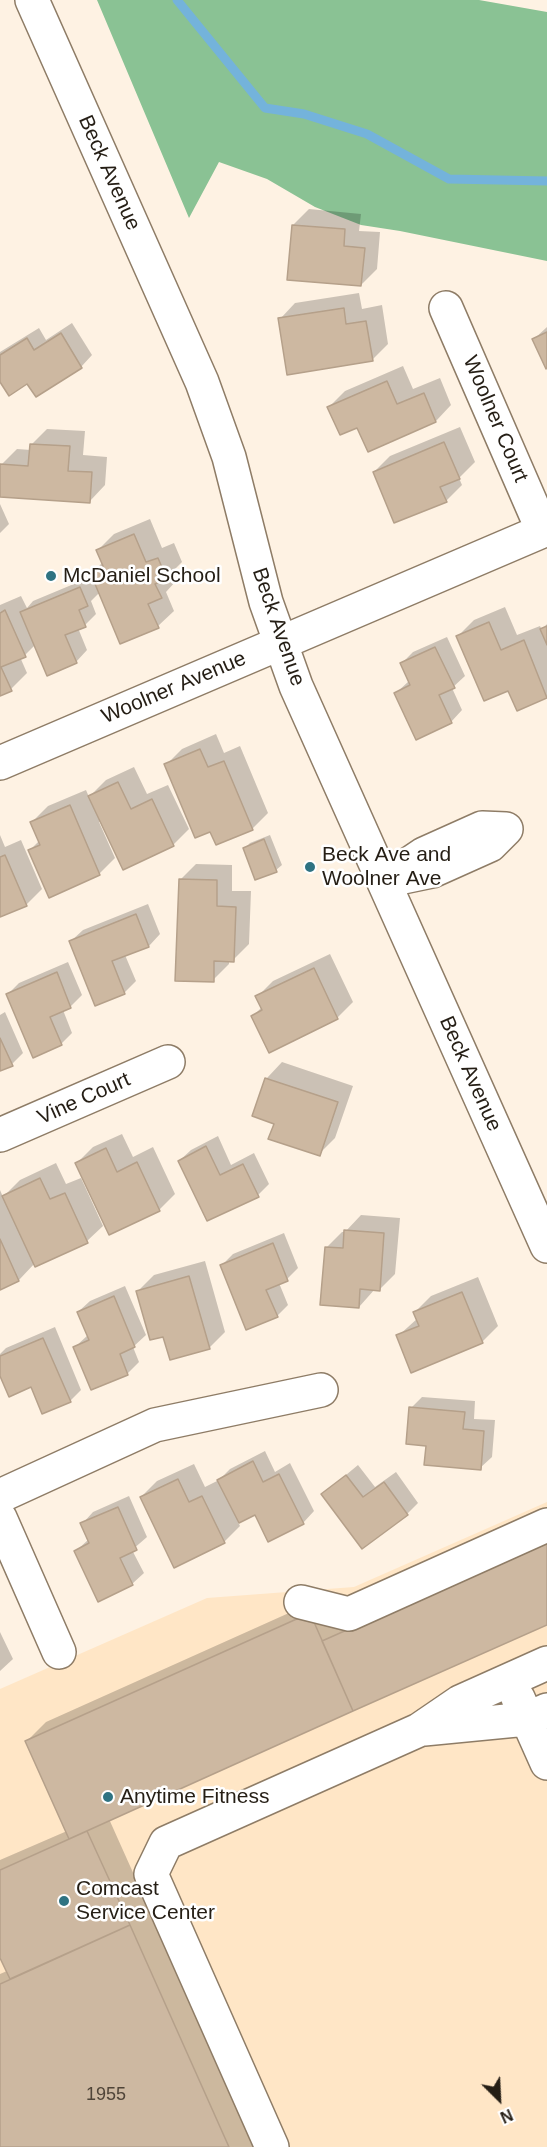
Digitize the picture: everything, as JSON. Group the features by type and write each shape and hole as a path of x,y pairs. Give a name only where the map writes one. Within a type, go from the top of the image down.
{"street":[{"name":"Beck Avenue","path":"32,0 202,382 229,457 264,596 296,686 547,1246"},
{"name":"Woolner Court","path":"446,308 545,530"},
{"name":"Woolner Avenue","path":"0,763 545,530"},
{"name":"Vine Court","path":"0,1135 168,1062"},
{"path":"0,1496 154,1425 321,1390"},
{"path":"0,1518 59,1652"},
{"path":"302,1602 349,1614 547,1525"},
{"path":"272,2147 151,1874 166,1843 419,1730 460,1702 547,1663"},
{"path":"510,1680 537,1715 547,1763"},
{"path":"419,1730 537,1715"}],"shaded area":[{"path":"547,1502 547,2147 0,2147 0,1689 207,1598 354,1587"}],"green space":[{"path":"97,0 479,0 547,12 547,261 361,225 315,207 267,179 219,162 189,218"}],"building":[{"path":"292,225 345,229 344,246 365,248 361,286 287,280"},
{"path":"344,308 346,324 366,321 373,361 287,375 278,318"},
{"path":"547,332 547,368 546,369 532,339"},
{"path":"61,333 82,368 36,397 27,384 9,396 0,382 0,355 27,338 34,350"},
{"path":"387,381 397,404 424,393 436,422 368,452 357,428 340,435 327,407"},
{"path":"444,442 460,479 440,487 447,502 394,523 373,472"},
{"path":"30,444 70,446 68,471 92,472 90,503 0,497 0,464 28,466"},
{"path":"134,534 146,562 158,558 167,579 155,584 162,598 148,604 159,628 120,644 90,572 103,566 96,550"},
{"path":"80,587 88,606 79,610 86,627 65,635 77,663 47,676 20,612"},
{"path":"5,610 26,657 1,667 12,691 0,696 0,613"},
{"path":"489,622 501,650 524,640 547,698 517,711 508,691 484,701 456,636"},
{"path":"547,626 547,645 540,629"},
{"path":"435,647 455,688 439,695 452,723 416,740 394,693 410,685 400,663"},
{"path":"200,749 208,767 224,761 253,830 216,845 210,832 195,838 164,764"},
{"path":"118,782 131,809 152,799 174,846 123,870 88,796"},
{"path":"70,805 100,875 49,898 28,850 40,845 30,822"},
{"path":"264,839 277,872 255,880 243,848"},
{"path":"5,855 27,906 0,917 0,857"},
{"path":"179,879 217,880 217,906 236,907 234,962 214,961 214,982 175,981"},
{"path":"136,914 149,947 112,961 125,994 95,1006 69,941"},
{"path":"314,968 338,1019 269,1053 251,1016 262,1010 255,996"},
{"path":"57,972 71,1008 50,1017 62,1045 33,1058 6,994"},
{"path":"0,1038 13,1066 0,1071"},
{"path":"265,1078 338,1102 320,1156 268,1139 274,1124 252,1116"},
{"path":"206,1146 220,1175 243,1164 259,1197 207,1221 178,1161"},
{"path":"106,1148 117,1172 137,1162 160,1211 109,1235 75,1163"},
{"path":"40,1178 50,1199 65,1193 88,1243 35,1267 2,1196"},
{"path":"344,1230 384,1233 380,1291 360,1289 359,1308 320,1305 325,1247 343,1248"},
{"path":"0,1239 19,1281 0,1290"},
{"path":"273,1243 288,1281 266,1290 278,1317 246,1330 220,1265"},
{"path":"189,1276 210,1349 170,1360 163,1337 150,1340 136,1291"},
{"path":"462,1292 483,1343 411,1373 396,1335 419,1326 413,1312"},
{"path":"114,1296 135,1347 120,1354 128,1375 91,1390 73,1347 89,1340 77,1312"},
{"path":"43,1338 71,1402 42,1414 31,1387 9,1397 0,1376 0,1356"},
{"path":"409,1407 465,1412 463,1429 484,1431 481,1470 424,1465 426,1446 406,1444"},
{"path":"253,1461 263,1482 279,1474 304,1524 268,1542 255,1515 239,1523 217,1480"},
{"path":"346,1475 363,1497 384,1482 408,1515 362,1549 321,1494"},
{"path":"178,1479 189,1502 202,1496 225,1543 174,1568 140,1497"},
{"path":"118,1507 137,1550 120,1558 133,1585 98,1602 74,1551 89,1543 80,1523"},
{"path":"547,1541 547,1625 353,1711 322,1641"},
{"path":"310,1613 353,1711 69,1839 25,1741"},
{"path":"87,1831 130,1925 10,1979 0,1958 0,1870"},
{"path":"130,1925 229,2147 0,2147 0,1984"}],"waterway":[{"path":"177,0 265,108 304,114 367,134 449,179 547,181"}],"place":[{"name":"McDaniel School","path":"51,576"},
{"name":"Beck Ave and Woolner Ave","path":"310,867"},
{"name":"Anytime Fitness","path":"108,1797"},
{"name":"Comcast Service Center","path":"64,1901"}]}
